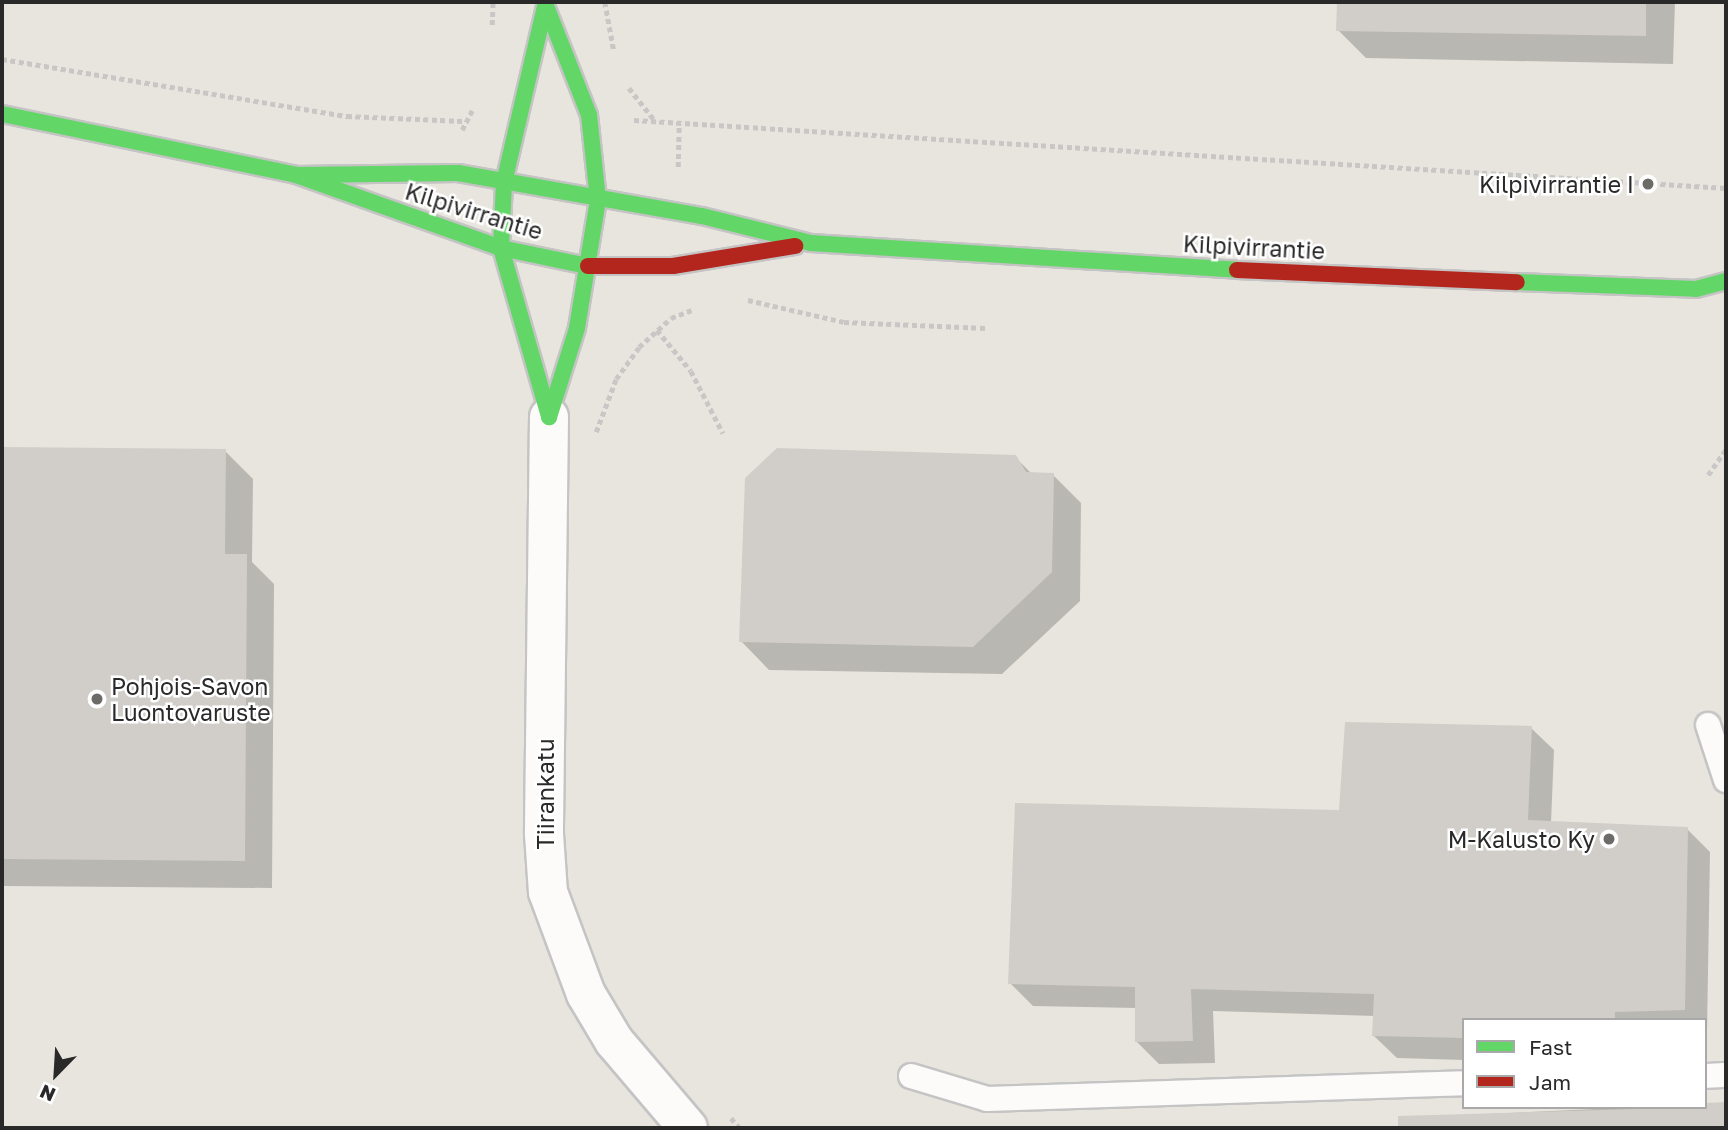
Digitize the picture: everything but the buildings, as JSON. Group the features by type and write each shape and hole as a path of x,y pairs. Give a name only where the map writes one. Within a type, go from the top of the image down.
{"street":[{"name":"Tiirankatu","path":"546,4 518,108 504,182 501,248 549,417 544,834 548,892 586,994 614,1041 688,1128"},
{"name":"Tiirankatu","path":"546,4 589,115 598,200 590,265 577,328 549,417"},
{"name":"Kilpivirrantie","path":"2,114 296,175 501,248 590,265 673,266 811,243"},
{"name":"Kilpivirrantie","path":"296,175 458,173 598,200 702,216 811,243 1307,274 1696,289 1726,281"},
{"name":"Kilpivirrantie","path":"1696,289 1726,300"}],"lane":[{"path":"1707,725 1726,780"},
{"path":"1707,1076 1726,1075"},
{"path":"911,1076 987,1099 1462,1083"}],"path":[{"path":"605,2 615,57"},
{"path":"2,59 346,116 463,121"},
{"path":"625,80 657,122"},
{"path":"627,119 1726,188"},
{"path":"678,167 679,124"},
{"path":"736,300 844,322 986,328"},
{"path":"593,444 600,411 616,379 657,330 671,318 704,305"},
{"path":"657,330 691,370 723,433"},
{"path":"1708,475 1726,449"},
{"path":"722,1108 740,1128"}],"traffic: fast":[{"path":"546,2 504,182 501,248 549,417 577,328 598,200 589,115 546,6"},
{"path":"2,114 296,175 501,248 588,266"},
{"path":"296,175 458,173 702,216 811,243 1237,270"},
{"path":"1517,282 1696,289 1726,281"}],"traffic: jam":[{"path":"588,266 673,266 795,246"},
{"path":"1237,270 1517,282"}],"place":[{"name":"Kilpivirrantie I","path":"1648,184"},
{"name":"Pohjois-Savon Luontovaruste","path":"97,699"},
{"name":"M-Kalusto Ky","path":"1609,839"}]}
